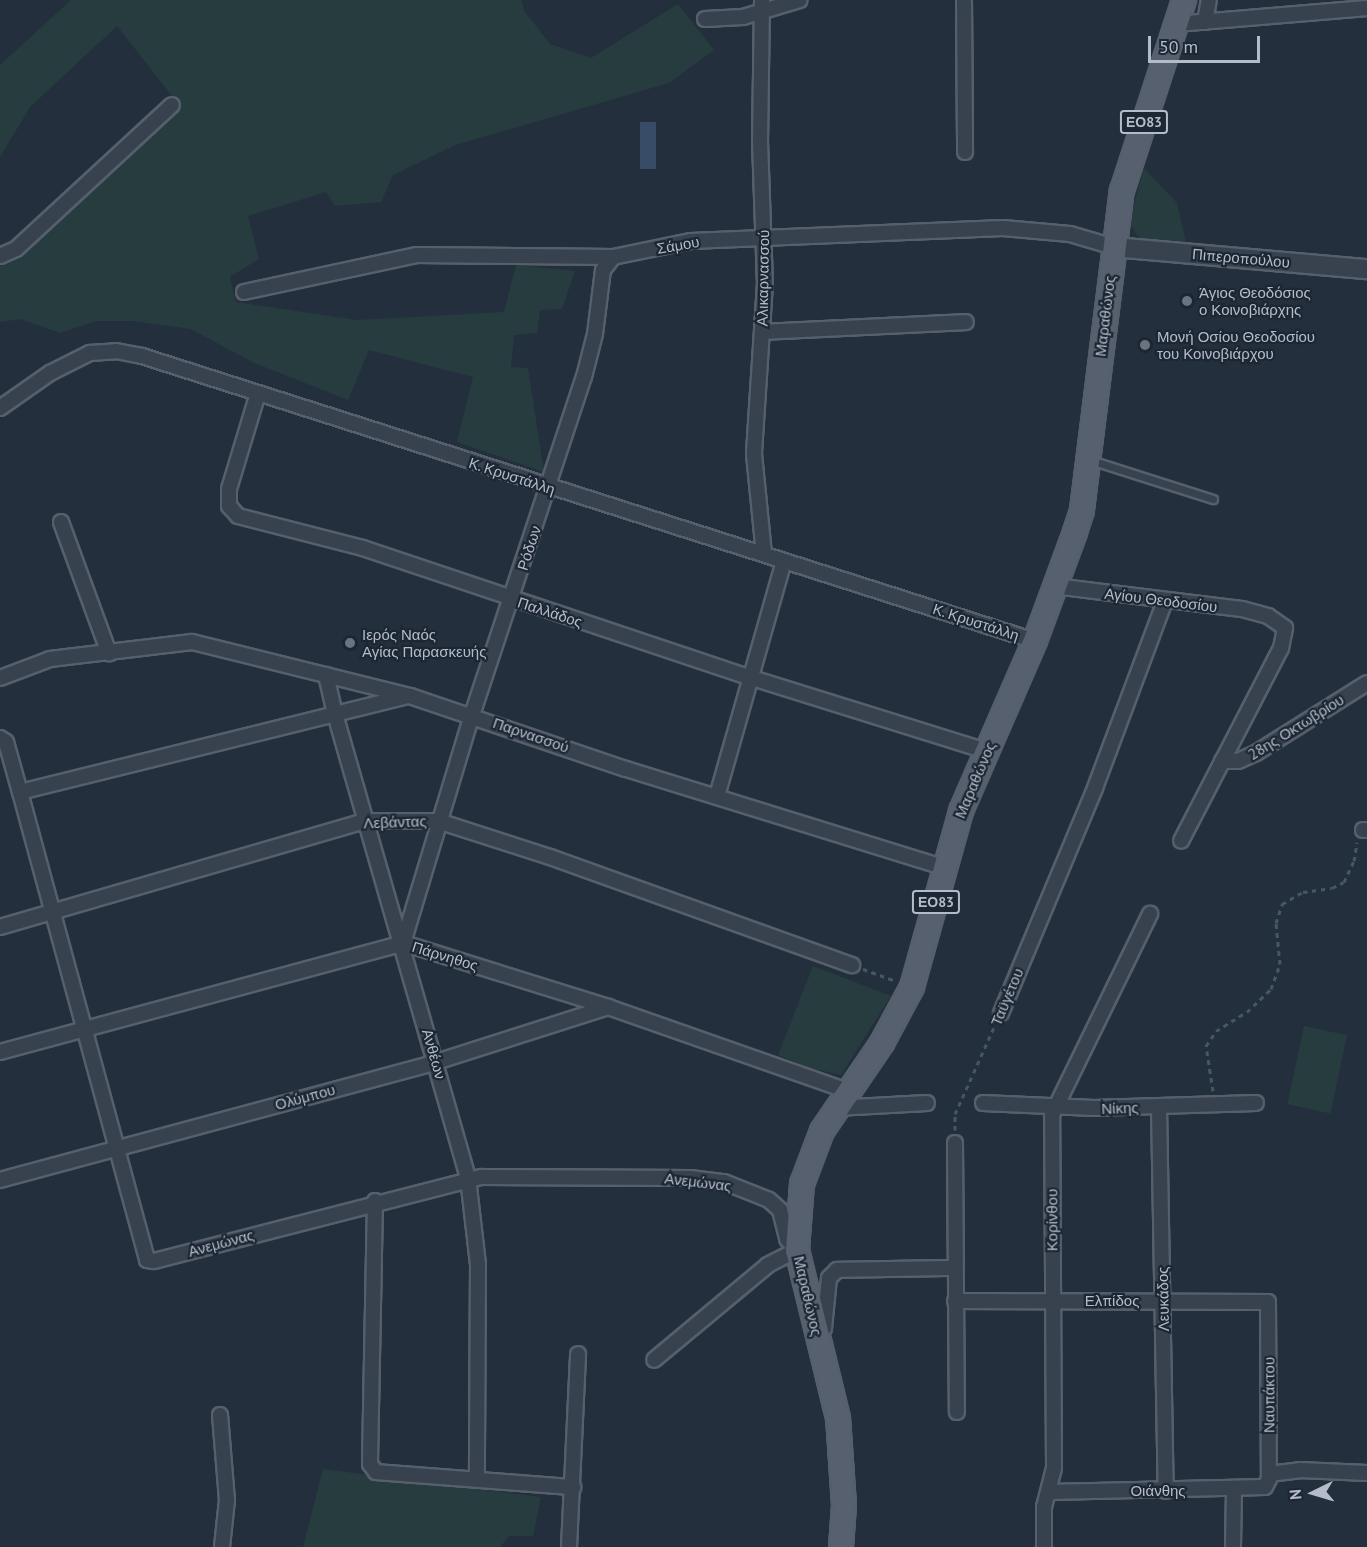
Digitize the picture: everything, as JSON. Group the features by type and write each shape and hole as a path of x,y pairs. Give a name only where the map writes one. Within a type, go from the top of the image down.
{"main road":[{"name":"Μαραθώνος","path":"841,1547 841,1445 797,1250 802,1184 810,1156 842,1100 891,1028 912,987 961,811 1035,641 1082,510 1122,191 1184,0"}],"street":[{"path":"705,18 726,19 761,6 800,0"},
{"path":"964,0 965,152"},
{"path":"1205,22 1209,0"},
{"name":"Αλικαρνασσού","path":"761,6 760,141 765,238 763,332 754,454 764,554"},
{"path":"1176,24 1326,6 1367,8"},
{"path":"0,256 16,249 172,105"},
{"name":"Σάμου","path":"244,292 417,255 613,257 684,242 1003,228 1070,234 1114,247"},
{"name":"Πιπεροπούλου","path":"1114,247 1367,269"},
{"name":"Ρόδων","path":"403,942 438,821 584,377 595,334 602,273 613,257"},
{"path":"763,332 966,322"},
{"name":"Κ. Κρυστάλλη","path":"0,408 59,367 105,351 142,356 549,488 1035,641"},
{"name":"Παλλάδος","path":"258,393 231,479 228,498 231,512 363,549 752,678 987,751"},
{"path":"0,678 50,659 109,653 61,522"},
{"path":"717,796 784,561"},
{"name":"Αγίου Θεοδοσίου","path":"1054,586 1268,616 1285,628 1281,648 1221,761"},
{"name":"Ταϋγέτου","path":"1001,1012 1095,788 1165,601"},
{"name":"Παρνασσού","path":"109,653 192,642 410,696 946,868"},
{"name":"Ανθέων","path":"326,675 364,821 403,942 468,1178 478,1264 477,1480"},
{"name":"28ης Οκτωβρίου","path":"1221,761 1238,761 1256,753 1367,683"},
{"path":"20,792 410,696"},
{"name":"Ανεμώνας","path":"0,738 6,742 87,1030 147,1260 154,1261 468,1178 590,1175 724,1182 753,1191 774,1203 782,1215 788,1241 797,1250"},
{"path":"1181,841 1221,761"},
{"name":"Λεβάντας","path":"0,927 364,821 438,821 852,965"},
{"name":"Κορίνθου","path":"1044,1547 1044,1507 1050,1492 1054,1468 1052,1115 1150,914"},
{"name":"Πάρνηθος","path":"0,1052 403,942 608,1007 842,1100"},
{"name":"Ολύμπου","path":"0,1180 436,1062 608,1007"},
{"path":"842,1100 927,1103"},
{"name":"Νίκης","path":"984,1103 1056,1107 1256,1103"},
{"name":"Λευκάδος","path":"1159,1106 1166,1491"},
{"path":"955,1143 957,1412"},
{"path":"375,1201 370,1464 376,1472 573,1487"},
{"path":"654,1360 768,1265 797,1250"},
{"path":"816,1332 824,1329 829,1278 837,1270 955,1268"},
{"name":"Ελπίδος","path":"955,1300 1268,1302"},
{"name":"Ναυπάκτου","path":"1267,1481 1268,1302"},
{"path":"569,1547 578,1354"},
{"path":"220,1415 227,1500 222,1547"},
{"name":"Οιάνθης","path":"1050,1492 1234,1491 1300,1470 1367,1473"},
{"path":"1233,1547 1234,1491"}],"lane":[{"path":"1088,459 1213,500"}],"path":[{"path":"1215,1104 1206,1046 1216,1031 1261,1001 1275,982 1280,964 1276,916 1282,904 1303,892 1332,888 1344,882 1365,830"},
{"path":"852,965 912,987"},
{"name":"Ταϋγέτου","path":"955,1143 955,1114 1001,1012"}],"green space":[{"path":"71,0 521,0 525,12 550,44 591,58 678,4 714,50 669,83 455,145 393,175 381,202 335,206 326,192 248,216 259,259 230,277 236,302 357,320 504,312 516,265 575,271 562,309 540,310 537,333 514,335 511,367 528,368 544,472 457,442 473,377 369,350 348,400 252,362 191,329 132,321 96,321 60,333 20,319 0,322 0,264 15,260 179,105 117,26 30,107 0,157 0,65"},
{"path":"1144,168 1177,203 1187,246 1140,240 1129,222"},
{"path":"813,966 891,996 841,1075 810,1068 778,1055"},
{"path":"1304,1026 1347,1035 1330,1113 1287,1104"},
{"path":"323,1469 541,1497 533,1536 509,1536 500,1547 303,1547"}],"water":[{"path":"640,122 656,122 656,169 640,169"}],"place":[{"name":"Άγιος Θεοδόσιος ο Κοινοβιάρχης","path":"1187,301"},
{"name":"Μονή Οσίου Θεοδοσίου του Κοινοβιάρχου","path":"1145,345"},
{"name":"Ιερός Ναός Αγίας Παρασκευής","path":"350,643"}]}
